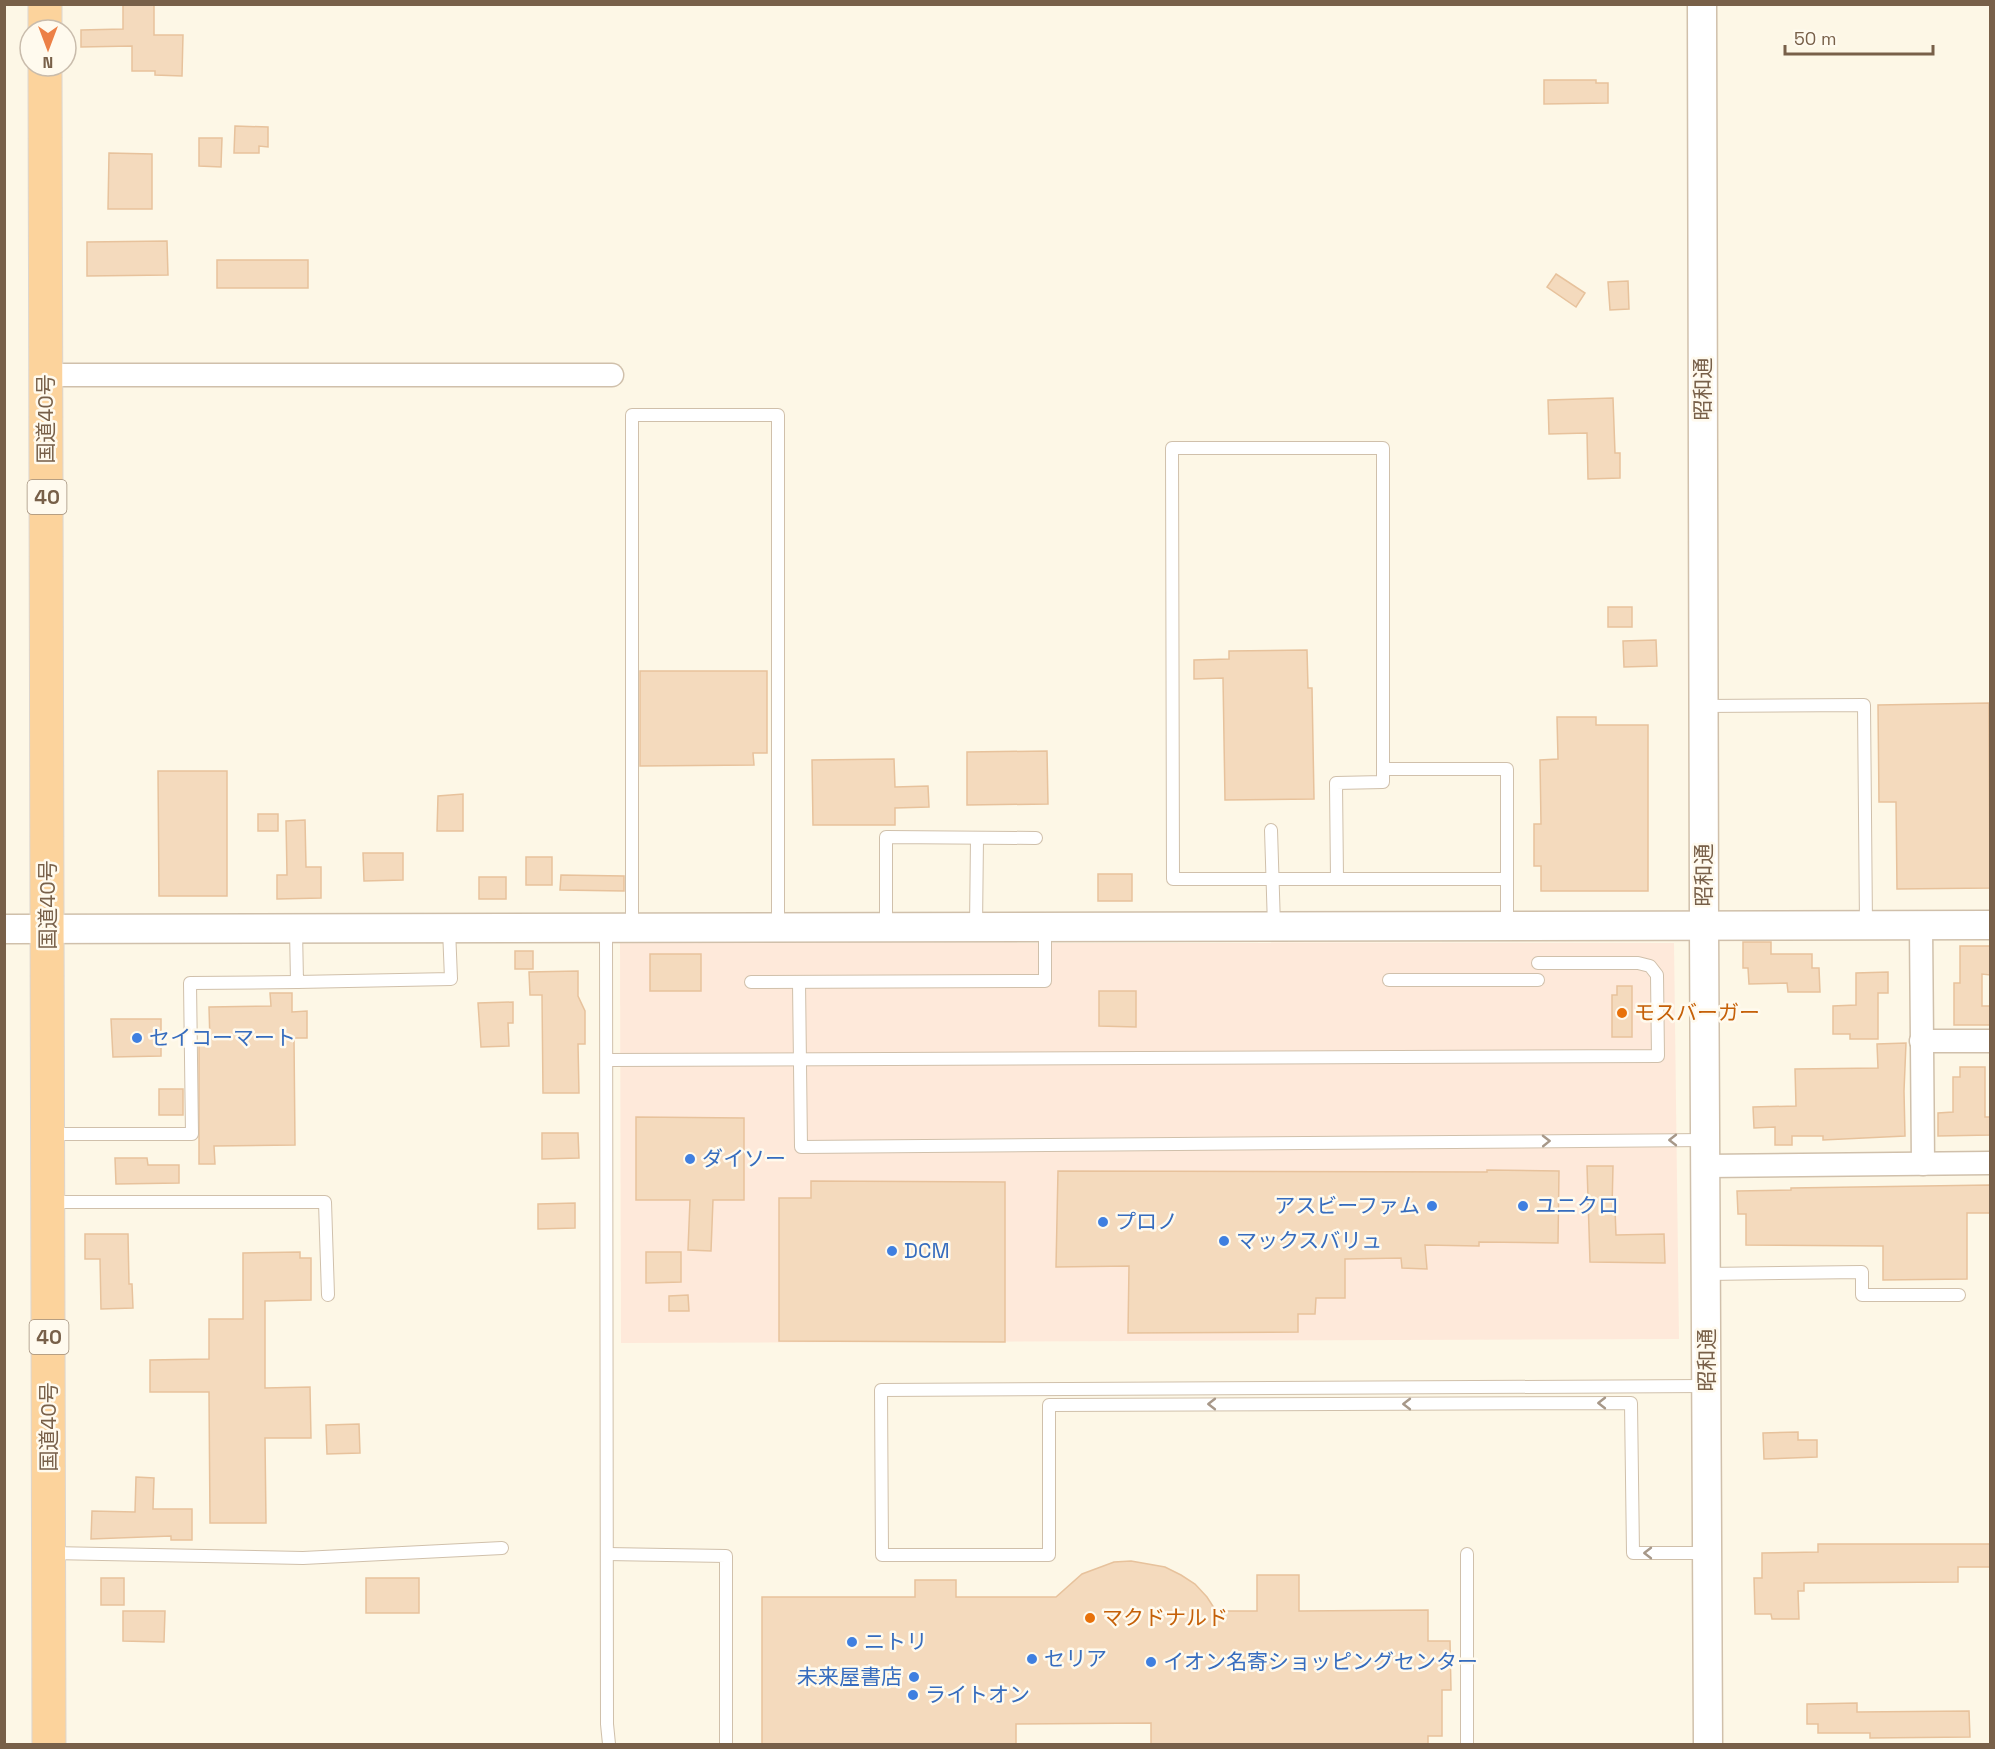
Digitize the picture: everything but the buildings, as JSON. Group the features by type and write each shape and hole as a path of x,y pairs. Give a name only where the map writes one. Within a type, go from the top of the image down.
{"highway":[{"name":"国道40号","path":"45,78 49,929 49,1744"}],"street":[{"name":"昭和通","path":"1702,4 1708,1744"},
{"path":"46,375 612,375"},
{"path":"1921,925 1923,1164"},
{"path":"4,929 1990,925"},
{"path":"1922,1041 1990,1041"},
{"path":"1706,1153 1923,1164 1990,1163"}],"lane":[{"path":"609,1744 607,1724 606,1060 619,928 632,415 778,415 778,928"},
{"path":"1338,879 1336,783 1383,782 1383,448 1172,448 1173,879 1273,879 1338,879 1507,879"},
{"path":"1703,706 1864,705 1866,925"},
{"path":"1383,769 1507,769 1507,925"},
{"path":"1271,830 1274,926"},
{"path":"886,927 886,837 1036,838"},
{"path":"976,927 977,838"},
{"path":"751,982 1045,981 1045,926"},
{"path":"296,929 297,981"},
{"path":"49,1134 192,1134 190,983 451,979 449,929"},
{"path":"606,1060 1658,1056 1657,975 1650,966 1638,963 1538,963"},
{"path":"1389,980 1538,980"},
{"path":"799,982 801,1147 1639,1140 1706,1153"},
{"path":"49,1202 325,1202 328,1295"},
{"path":"1706,1274 1862,1272 1862,1295 1959,1295"},
{"path":"1707,1386 881,1390 881,1402 882,1555 1049,1555 1049,1405 1631,1403 1633,1553 1707,1553"},
{"path":"49,1553 303,1558 502,1548"},
{"path":"607,1554 726,1556 726,1744"},
{"path":"1467,1554 1467,1744"}],"shaded area":[{"path":"620,942 1674,943 1679,1339 621,1343"}],"place":[{"name":"モスバーガー","path":"1622,1013"},
{"name":"セイコーマート","path":"137,1038"},
{"name":"ダイソー","path":"690,1159"},
{"name":"アスビーファム","path":"1432,1206"},
{"name":"ユニクロ","path":"1523,1206"},
{"name":"プロノ","path":"1103,1222"},
{"name":"マックスバリュ","path":"1224,1241"},
{"name":"DCM","path":"892,1251"},
{"name":"マクドナルド","path":"1090,1618"},
{"name":"ニトリ","path":"852,1642"},
{"name":"セリア","path":"1032,1659"},
{"name":"イオン名寄ショッピングセンター","path":"1151,1662"},
{"name":"未来屋書店","path":"914,1677"},
{"name":"ライトオン","path":"913,1695"}]}
